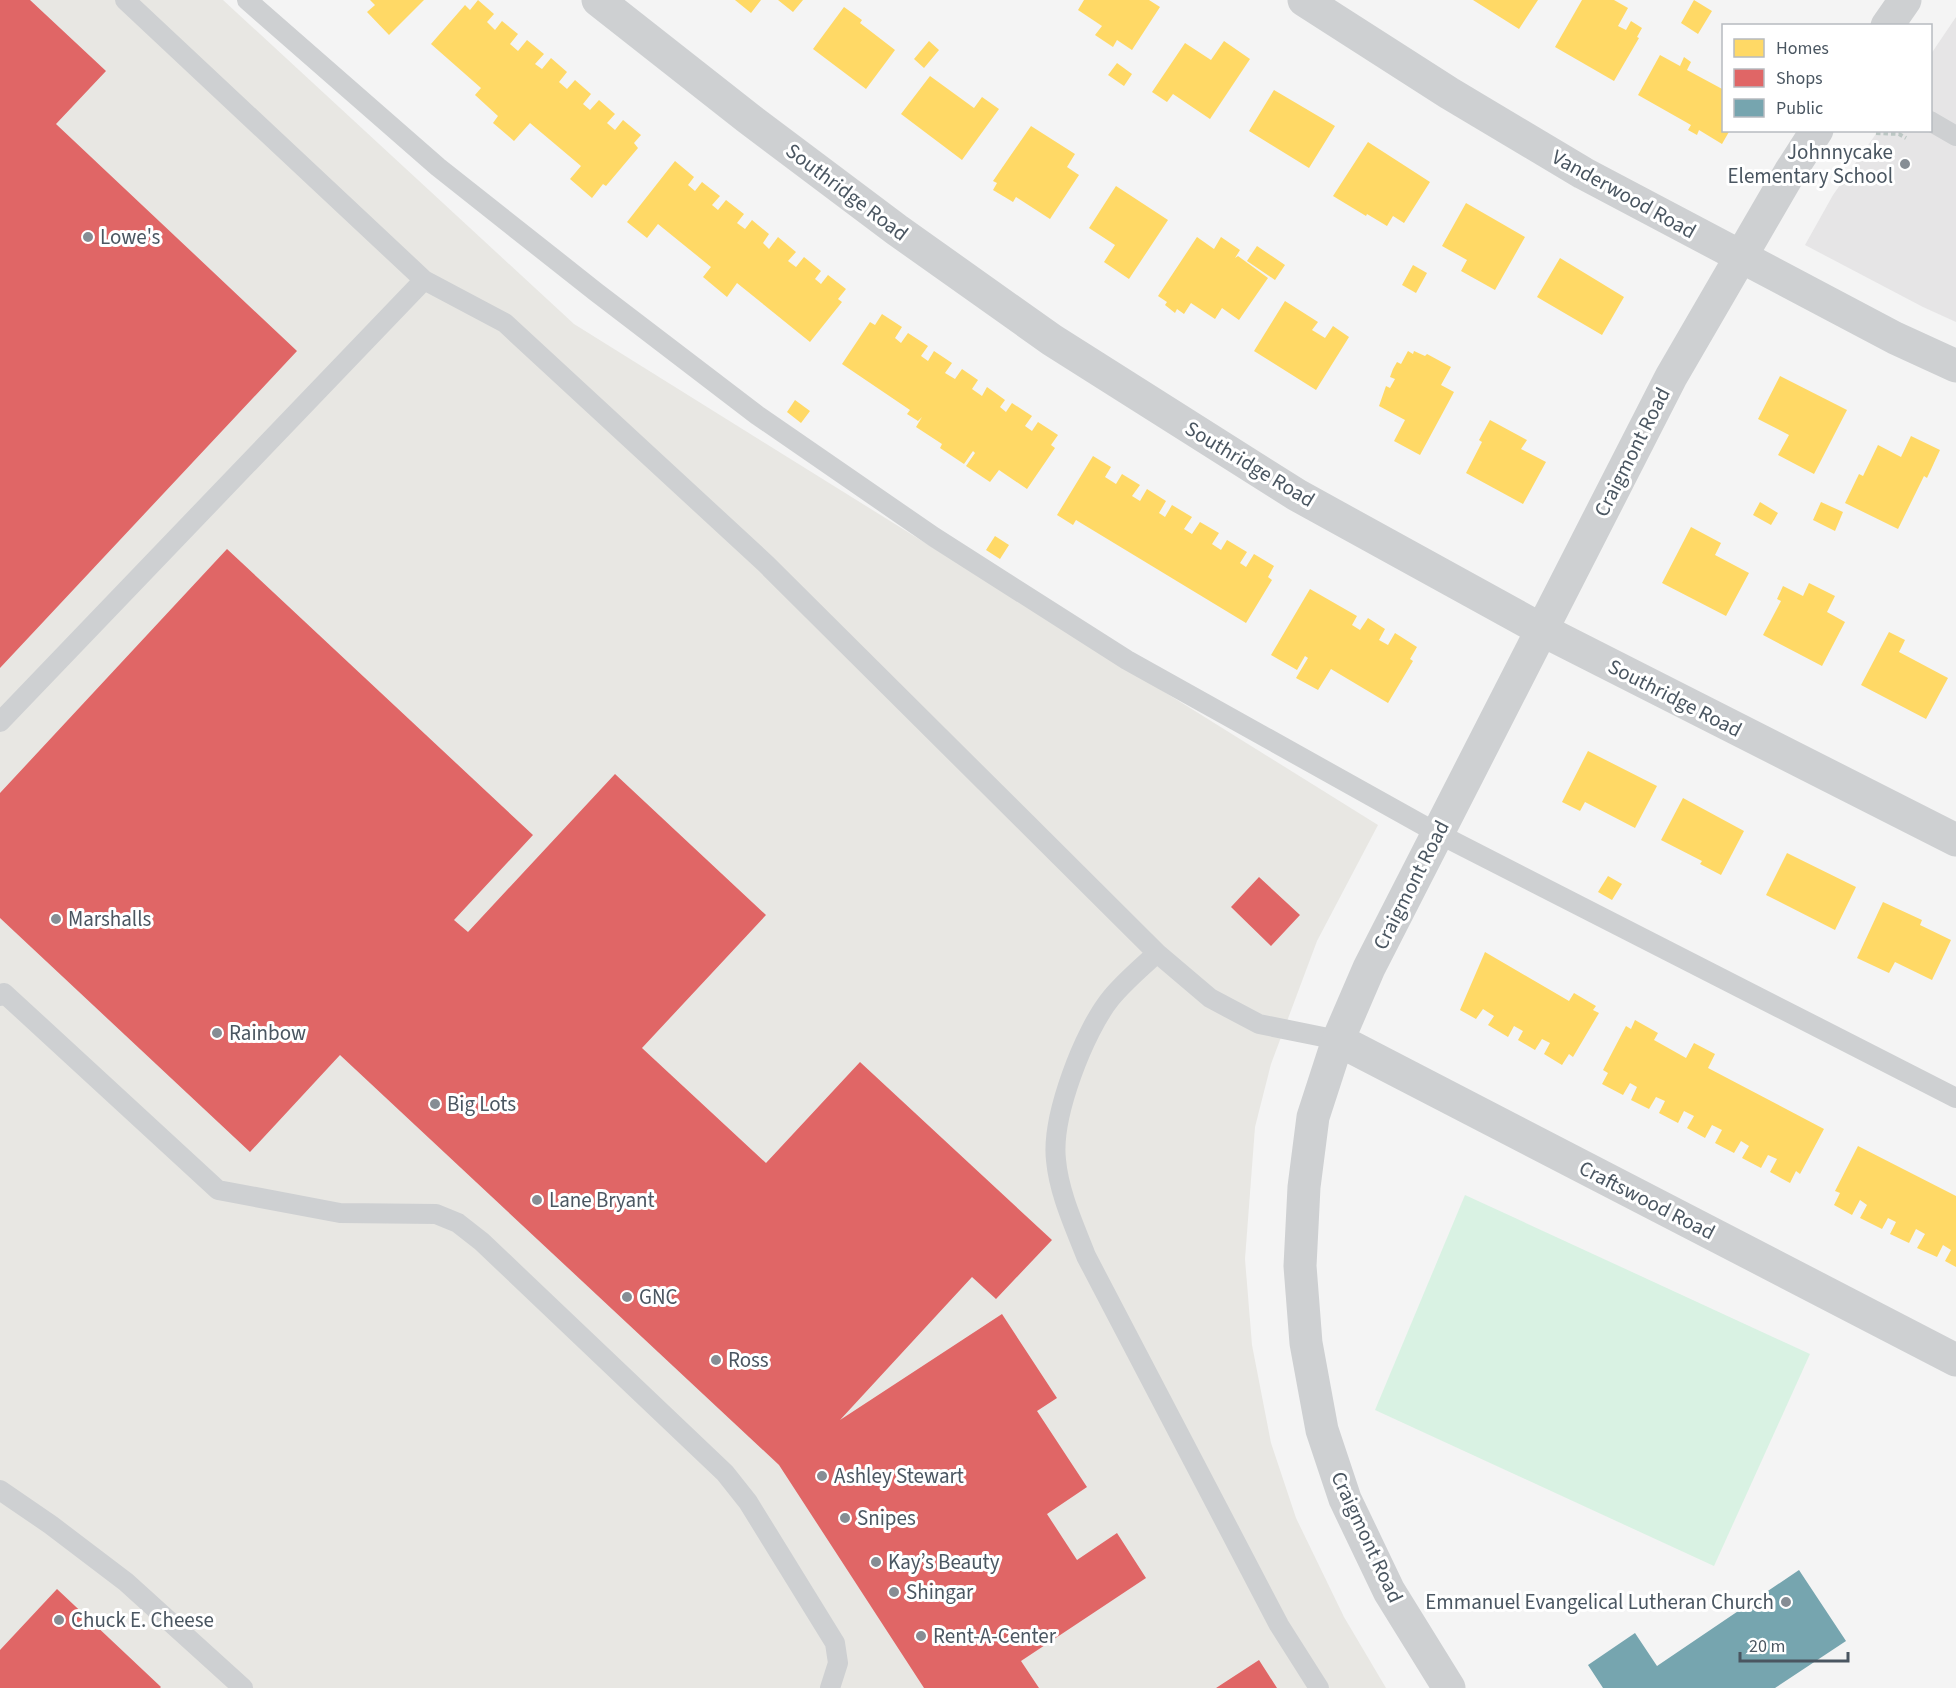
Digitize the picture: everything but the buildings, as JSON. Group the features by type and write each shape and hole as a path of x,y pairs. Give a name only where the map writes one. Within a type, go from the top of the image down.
{"street":[{"name":"Southridge Road","path":"598,0 822,174 1052,340 1297,495 1542,630 1956,840"},
{"name":"Vanderwood Road","path":"1304,0 1449,93 1582,172 1895,338 1956,366"},
{"path":"1888,24 1905,0"},
{"name":"Craigmont Road","path":"1449,1688 1389,1591 1345,1499 1322,1430 1306,1343 1300,1266 1304,1187 1313,1117 1338,1040 1369,968 1437,833 1671,377 1816,132"},
{"name":"Craftswood Road","path":"1338,1040 1956,1360"}],"lane":[{"path":"125,0 424,280 504,323 766,564 1157,953 1210,998 1259,1024 1338,1040"},
{"path":"247,0 438,167 596,292 758,415 934,537 1128,660 1437,833 1956,1098"},
{"path":"1932,122 1956,136"},
{"path":"0,722 424,280"},
{"path":"1157,953 1111,998 1087,1038 1069,1081 1058,1126 1055,1159 1062,1189 1086,1256 1279,1625 1319,1688"},
{"path":"0,996 3,993 218,1190 340,1213 436,1214 458,1223 481,1240 725,1473 742,1495 835,1643 838,1663 830,1688"},
{"path":"0,1490 51,1525 126,1582 243,1688"}],"shaded area":[{"path":"0,0 223,0 574,324 1378,825 1317,941 1271,1064 1255,1127 1245,1259 1252,1345 1271,1443 1296,1518 1344,1617 1386,1688 0,1688"},
{"name":"Johnnycake Elementary School","path":"1956,17 1956,322 1805,245 1833,195 1877,132 1932,132 1932,53"}],"green space":[{"path":"1465,1195 1810,1354 1714,1566 1375,1410"}],"place":[{"name":"Johnnycake Elementary School","path":"1905,164"},
{"name":"Lowe's","path":"88,237"},
{"name":"Marshalls","path":"56,919"},
{"name":"Rainbow","path":"217,1033"},
{"name":"Big Lots","path":"435,1104"},
{"name":"Lane Bryant","path":"537,1200"},
{"name":"GNC","path":"627,1297"},
{"name":"Ross","path":"716,1360"},
{"name":"Ashley Stewart","path":"822,1476"},
{"name":"Snipes","path":"845,1518"},
{"name":"Kay’s Beauty","path":"876,1562"},
{"name":"Shingar","path":"894,1592"},
{"name":"Emmanuel Evangelical Lutheran Church","path":"1786,1602"},
{"name":"Chuck E. Cheese","path":"59,1620"},
{"name":"Rent-A-Center","path":"921,1636"}]}
